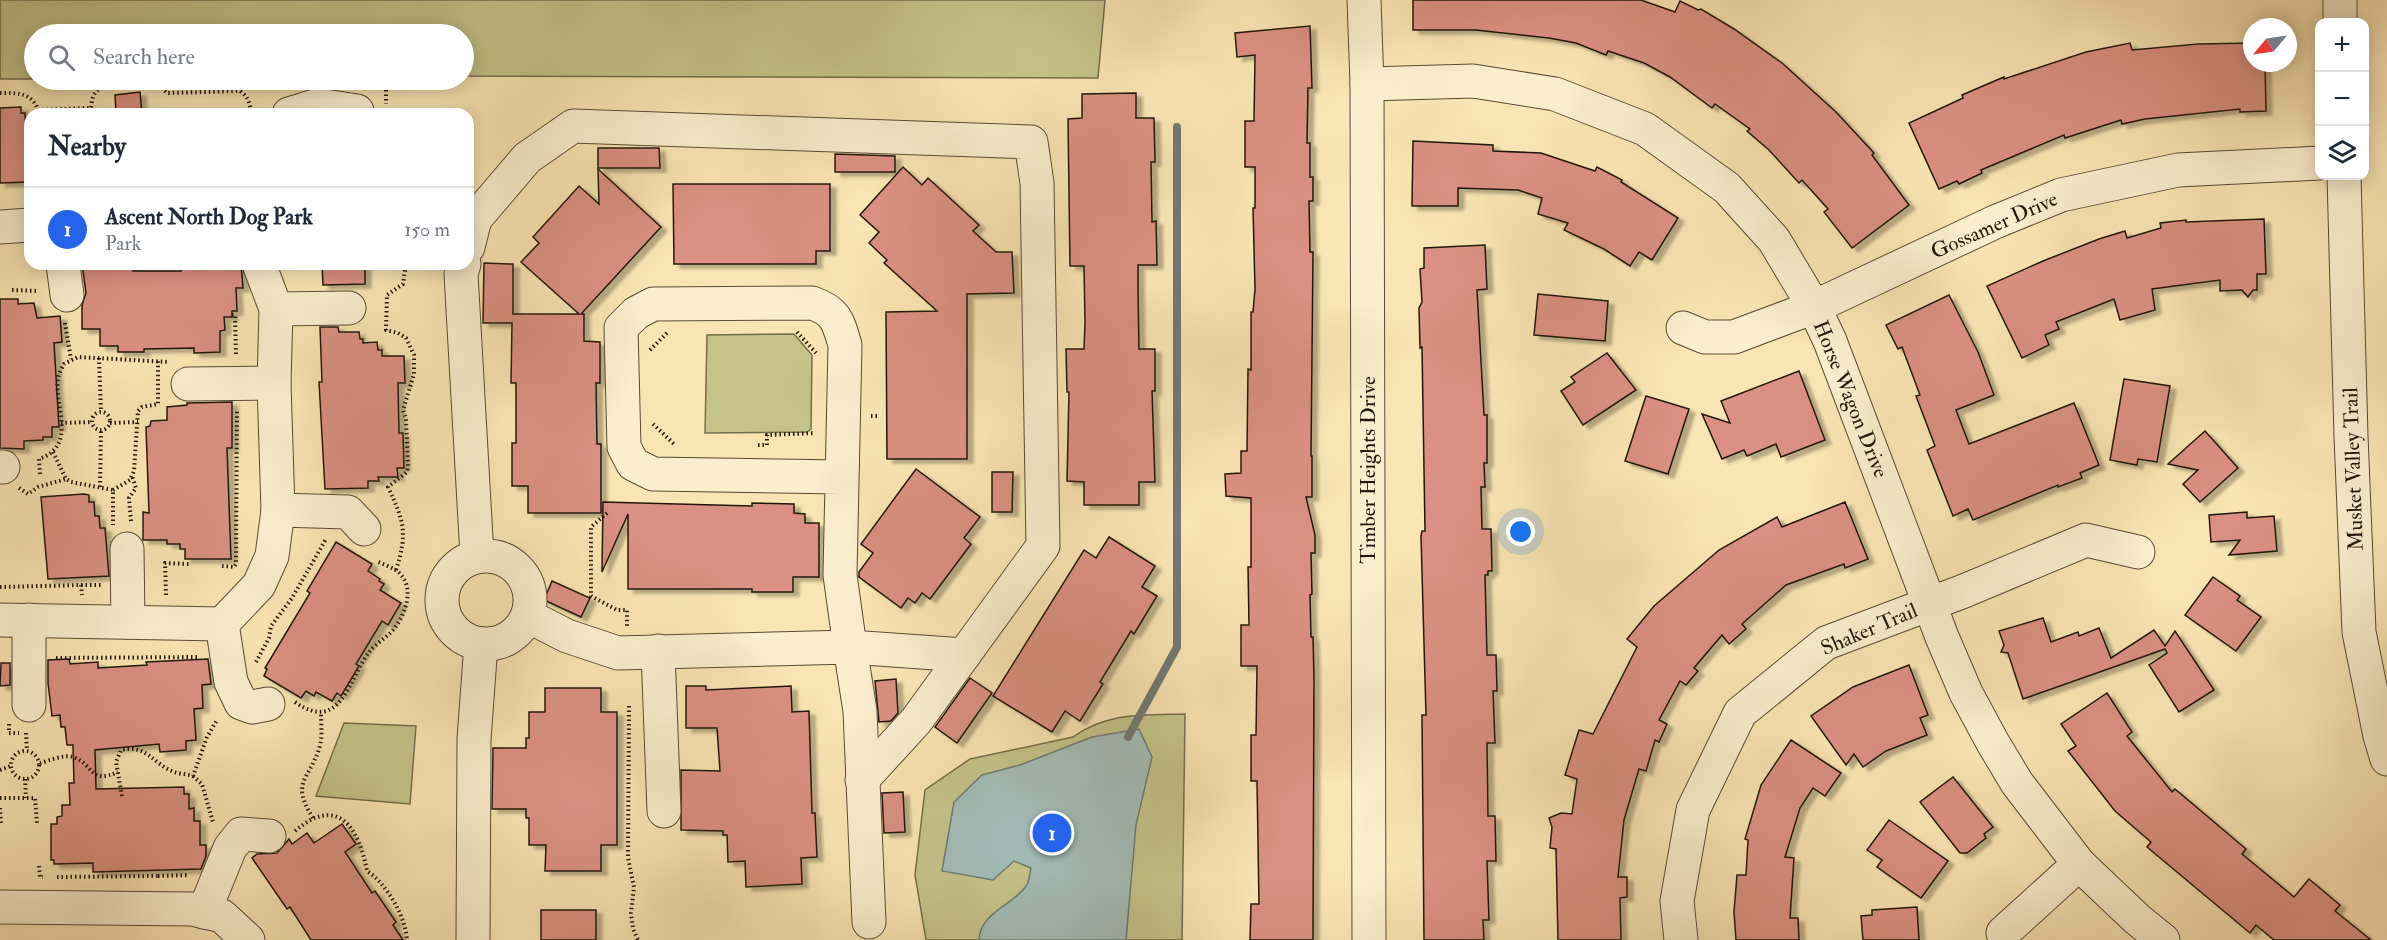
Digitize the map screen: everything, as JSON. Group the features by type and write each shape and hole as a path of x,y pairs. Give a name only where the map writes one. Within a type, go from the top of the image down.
{"street":[{"name":"Timber Heights Drive","path":"1364,0 1367,84 1369,940"},
{"path":"2340,0 2340,18"},
{"name":"Horse Wagon Drive","path":"1367,84 1473,81 1555,94 1645,129 1727,188 1774,240 1814,307 1830,341 1942,637 1966,693 1993,743 2017,783 2079,864 2163,940"},
{"path":"309,108 318,105 338,108"},
{"path":"474,223 527,158 573,126 1031,142 1037,183 1043,546 916,721 862,780"},
{"name":"Gossamer Drive","path":"1683,328 1706,337 1734,337 1814,307 1995,222 2061,195 2178,170 2315,162"},
{"name":"Musket Valley Trail","path":"2344,180 2350,436 2359,632 2380,700 2387,759"},
{"path":"0,227 24,225"},
{"path":"25,722 15,620 222,624 259,585 272,556 278,510 274,383 276,309 261,270"},
{"path":"462,270 477,556"},
{"path":"841,477 653,474 633,464 624,447 621,328 636,313 653,304 812,303 825,307 838,320 845,345 840,575 860,711 872,934"},
{"path":"276,309 349,308"},
{"path":"184,373 274,383"},
{"path":"278,510 348,512 364,529"},
{"path":"124,536 128,622"},
{"name":"Shaker Trail","path":"1681,940 1677,901 1693,810 1740,713 1826,643 2086,540 2138,552"},
{"path":"477,556 504,559 515,566 524,577 530,596 528,616 509,638 496,643 481,644 468,640 456,632 448,621 443,608 444,588 453,570 464,561 477,556"},
{"path":"528,616 567,636 618,653 850,647 964,655"},
{"path":"222,624 231,682 241,703 252,707 281,702"},
{"path":"473,940 474,740 481,644"},
{"path":"658,651 664,811"},
{"path":"204,912 230,848 241,834 278,836"},
{"path":"2003,933 2079,864"},
{"path":"0,907 192,909 222,916 248,940"}],"path":[{"path":"90,108 93,96 100,90"},
{"path":"164,90 167,93 240,91 246,96 250,108"},
{"path":"0,93 22,94 30,98 37,108"},
{"path":"396,570 402,550 404,531 400,513 388,487 407,472 406,419 403,410 414,374 414,355 406,338 399,333 386,330 387,295 403,284 405,270"},
{"path":"232,315 235,315 236,366"},
{"path":"791,326 816,351 816,363"},
{"path":"648,352 673,327"},
{"path":"40,474 39,459 53,452 59,445 61,423 58,377 64,364 78,357 158,361 184,373"},
{"path":"99,358 101,412"},
{"path":"53,452 66,478 71,482 113,490 130,480 136,460 138,411 142,407 158,404 158,361"},
{"path":"222,566 234,567 237,564 237,409"},
{"path":"92,422 95,414 101,412 107,414 110,423"},
{"path":"649,420 673,445 684,445"},
{"path":"815,421 815,433 820,439"},
{"path":"61,423 92,422"},
{"path":"92,422 96,429 101,430 110,423 138,422"},
{"path":"100,487 101,430"},
{"path":"755,445 766,445 767,435 815,433"},
{"path":"5,472 28,494 38,487 66,478"},
{"path":"124,536 129,498 136,488 132,476"},
{"path":"113,490 124,536"},
{"path":"608,513 591,527 591,596 604,605 617,610 627,610 627,629"},
{"path":"255,664 269,638 272,626 292,598 331,530"},
{"path":"281,702 315,712 335,706 342,700 370,651 393,629 404,613 407,605 403,578 396,570 376,561"},
{"path":"166,600 165,563 190,564"},
{"path":"0,587 81,585 82,602"},
{"path":"51,657 199,657"},
{"path":"629,700 628,858 634,887 631,913 633,929 638,940"},
{"path":"313,818 303,802 302,794 304,776 319,750 321,712"},
{"path":"193,776 207,737 217,720"},
{"path":"25,722 27,750"},
{"path":"122,796 116,762 122,750 132,747 148,753 173,771 193,776 202,784 214,823"},
{"path":"27,750 35,755 40,763 34,776 24,779 16,775 11,766 15,754 27,750"},
{"path":"40,763 70,756 93,774 107,777 118,772"},
{"path":"0,770 11,766"},
{"path":"24,779 26,798"},
{"path":"0,798 35,798 37,823"},
{"path":"0,808 1,824"},
{"path":"278,836 321,814 333,815 346,822 363,853 367,871 378,878 406,922 407,940"},
{"path":"39,866 40,877 193,875"},
{"path":"158,876 159,885"}],"shaded area":[{"path":"0,0 1105,0 1098,78 474,76 474,24 24,24 24,79 0,79"},
{"path":"794,334 812,355 811,429 807,432 705,433 707,335"},
{"path":"1185,714 1182,940 926,940 915,875 925,790 970,759 1073,737 1100,723 1127,716"},
{"path":"344,723 416,726 410,804 316,796"}],"water":[{"path":"1139,729 1152,757 1136,825 1126,940 979,940 981,930 991,915 1026,886 1031,868 1014,861 993,880 942,871 954,802 982,775 1020,765 1092,737"}],"building":[{"path":"1413,0 1641,0 1675,12 1680,1 1698,10 1701,9 1782,63 1836,112 1874,153 1872,155 1909,205 1852,248 1824,212 1828,209 1802,180 1799,183 1769,150 1747,131 1750,129 1715,104 1712,108 1670,77 1644,63 1608,51 1606,55 1576,43 1549,38 1476,30 1413,30"},
{"path":"1310,26 1312,88 1308,88 1307,143 1310,143 1310,177 1313,177 1313,201 1309,201 1310,252 1313,252 1312,497 1306,497 1315,535 1315,553 1311,553 1312,594 1310,595 1314,679 1313,940 1250,940 1251,904 1259,904 1257,781 1251,781 1251,735 1256,735 1257,666 1241,666 1241,625 1249,625 1248,567 1251,567 1251,498 1226,496 1225,474 1241,473 1241,451 1247,451 1248,369 1251,370 1251,312 1253,312 1255,289 1253,208 1255,208 1255,167 1245,167 1245,121 1254,121 1255,55 1237,57 1235,33"},
{"path":"2130,43 2132,50 2198,44 2243,43 2243,72 2265,72 2266,111 2240,112 2240,109 2145,119 2122,124 2121,120 2065,138 2064,135 1981,170 1982,173 1959,184 1957,181 1939,189 1909,123 1963,98 1962,95 2004,77 2004,79 2086,52"},
{"path":"140,92 141,108 116,108 115,95"},
{"path":"1136,93 1136,118 1154,118 1155,162 1151,162 1152,222 1156,221 1157,265 1138,265 1138,290 1139,349 1155,349 1155,391 1152,391 1155,482 1139,482 1139,505 1084,505 1084,482 1067,481 1069,392 1067,392 1066,349 1084,349 1085,323 1084,266 1070,266 1068,119 1082,118 1082,94"},
{"path":"21,107 21,113 24,113 24,182 0,183 0,108"},
{"path":"1413,141 1493,145 1493,151 1541,153 1595,171 1597,167 1622,180 1621,182 1678,218 1652,260 1639,252 1630,266 1604,249 1564,230 1568,223 1538,214 1542,198 1518,190 1458,188 1458,206 1412,206"},
{"path":"598,148 659,148 660,168 598,168"},
{"path":"835,154 895,156 895,172 835,172"},
{"path":"903,167 922,185 928,178 979,225 973,231 996,252 1012,252 1014,293 967,294 967,459 887,459 886,312 937,311 884,263 887,260 869,243 879,232 860,215"},
{"path":"598,169 661,227 581,314 584,314 584,341 600,342 600,383 596,383 597,444 601,444 601,513 528,513 528,486 512,486 512,443 516,443 516,383 511,383 512,323 483,323 484,263 513,264 513,314 579,314 521,262 539,243 533,237 579,186 599,204"},
{"path":"673,184 830,184 830,251 816,251 816,264 674,264"},
{"path":"2264,219 2266,274 2257,274 2257,290 2253,290 2248,297 2242,290 2220,291 2220,280 2152,289 2155,310 2120,320 2114,299 2056,322 2059,329 2045,335 2049,345 2022,358 1987,286 2043,261 2125,231 2127,238 2161,228 2160,223 2186,220 2186,222"},
{"path":"1485,245 1487,289 1477,290 1484,415 1487,415 1485,487 1481,487 1482,529 1491,529 1492,571 1488,571 1488,575 1485,575 1487,655 1496,655 1497,691 1493,691 1495,743 1487,743 1488,816 1495,816 1496,861 1487,861 1489,920 1483,920 1484,940 1424,940 1422,715 1426,715 1421,536 1422,531 1425,531 1420,269 1424,268 1424,248"},
{"path":"83,270 242,270 243,288 236,288 237,311 232,311 232,317 224,317 225,330 220,331 220,352 194,353 194,348 118,352 118,346 100,346 100,329 82,329 82,305 86,293"},
{"path":"322,270 365,270 365,284 323,285"},
{"path":"1538,294 1608,301 1605,341 1534,335"},
{"path":"1949,295 1978,352 1994,395 1956,410 1969,444 2074,403 2099,465 2080,473 2082,478 2058,487 2058,485 1973,520 1968,509 1953,516 1927,450 1935,446 1916,396 1920,395 1902,347 1898,349 1886,325"},
{"path":"0,299 18,299 18,304 34,303 37,318 60,316 62,342 54,343 59,427 52,427 52,437 24,441 24,449 0,448"},
{"path":"320,327 338,327 339,332 359,332 363,343 377,342 378,350 382,350 382,356 404,356 405,383 398,383 399,433 403,433 404,468 397,468 398,477 378,477 379,481 368,481 368,488 325,489 319,382 322,382"},
{"path":"1607,353 1636,390 1583,425 1561,391 1575,382 1571,377"},
{"path":"1799,371 1825,440 1781,457 1776,444 1747,456 1744,450 1722,459 1702,414 1730,423 1721,401"},
{"path":"2124,379 2170,386 2157,462 2138,459 2137,465 2110,460"},
{"path":"1646,396 1689,409 1668,474 1625,461"},
{"path":"232,402 232,448 227,448 231,559 185,559 185,549 180,549 180,544 167,544 167,540 143,540 143,512 149,513 146,427 150,426 151,421 167,420 167,407 187,405 187,403"},
{"path":"2205,431 2238,468 2200,502 2183,484 2198,470 2168,464"},
{"path":"916,469 980,517 964,538 971,544 930,599 922,593 915,603 908,598 901,608 859,577 859,572 873,553 861,544"},
{"path":"992,472 1013,472 1012,512 992,512"},
{"path":"89,495 89,502 94,502 95,516 99,516 100,528 105,528 109,576 48,579 41,497"},
{"path":"603,502 752,506 752,503 794,504 794,513 805,514 805,523 819,523 819,577 793,577 793,592 752,592 752,589 628,589 628,514 602,572"},
{"path":"1845,502 1868,559 1845,568 1844,564 1786,585 1742,624 1746,629 1729,644 1722,635 1694,668 1698,671 1686,685 1680,681 1659,720 1667,724 1659,742 1655,740 1646,771 1639,769 1624,820 1618,877 1627,877 1627,897 1620,898 1621,940 1558,940 1556,849 1550,848 1552,827 1549,818 1561,813 1572,814 1577,779 1565,775 1579,730 1593,734 1637,647 1627,639 1654,606 1719,550 1777,517 1782,527"},
{"path":"2247,512 2247,518 2274,516 2277,551 2229,555 2240,540 2211,542 2209,515"},
{"path":"1109,537 1155,566 1142,587 1157,596 1134,634 1131,631 1100,682 1103,684 1080,721 1065,711 1052,732 993,696 1084,550 1096,558"},
{"path":"336,542 372,564 368,571 384,584 380,590 401,603 388,625 382,621 356,664 359,666 341,696 337,693 332,701 316,692 314,696 306,691 301,698 264,676 267,669 265,668 310,593 307,591"},
{"path":"2213,577 2240,596 2237,600 2261,617 2236,651 2185,615"},
{"path":"552,581 590,598 581,617 544,600"},
{"path":"2043,618 2051,642 2078,632 2079,636 2099,628 2111,658 2154,630 2165,646 2175,631 2214,690 2179,712 2149,665 2167,653 2165,649 2023,699 2008,653 2001,652 2004,645 1999,631"},
{"path":"69,659 70,664 98,662 98,668 147,665 146,662 208,659 211,684 202,685 203,708 194,709 196,740 186,741 186,750 160,752 159,744 95,750 96,789 184,787 184,794 189,794 189,809 194,808 194,821 200,821 200,845 206,845 206,856 201,869 93,872 93,863 54,864 54,860 51,860 51,824 57,824 57,817 62,816 62,805 70,805 69,783 74,783 73,745 67,745 65,727 61,727 60,715 52,716 48,660"},
{"path":"1,663 10,663 10,685 0,686"},
{"path":"1909,665 1928,715 1920,718 1927,735 1886,751 1863,767 1854,754 1846,765 1811,716 1853,687"},
{"path":"970,678 992,693 957,743 935,727"},
{"path":"896,679 898,713 891,721 879,722 875,681"},
{"path":"686,686 706,686 706,690 791,686 792,712 809,711 812,813 815,813 817,857 801,858 802,884 746,887 745,861 728,862 727,835 723,835 723,831 681,830 681,770 720,771 717,728 686,728"},
{"path":"545,688 601,688 601,712 617,712 617,845 601,845 601,871 545,871 546,845 529,845 529,818 526,818 526,809 492,809 493,748 526,748 526,738 529,738 529,712 545,712"},
{"path":"2107,693 2132,732 2127,736 2172,792 2175,789 2246,849 2242,854 2294,897 2309,879 2340,905 2335,911 2371,940 2274,940 2256,925 2250,933 2147,847 2151,842 2115,811 2068,751 2076,746 2061,724"},
{"path":"1791,740 1841,773 1825,796 1813,788 1800,808 1785,857 1794,858 1790,918 1798,918 1799,940 1736,940 1734,912 1737,875 1746,875 1748,840 1745,839 1761,785"},
{"path":"1953,777 1993,827 1984,834 1986,838 1967,853 1960,853 1920,802"},
{"path":"903,792 905,832 884,833 882,793"},
{"path":"1889,820 1948,861 1921,898 1877,867 1882,860 1867,850"},
{"path":"342,824 356,844 345,852 372,893 375,891 396,922 393,925 403,940 311,940 290,907 287,909 252,858 257,854 277,853 289,839 292,844 307,833 314,843"},
{"path":"1917,907 1919,940 1863,940 1861,916 1872,915 1872,910"},
{"path":"541,910 596,910 596,940 541,940"}],"waterway":[{"path":"1128,737 1177,647 1177,127"}],"place":[{"name":"Ascent North Dog Park","path":"1052,833"}]}
